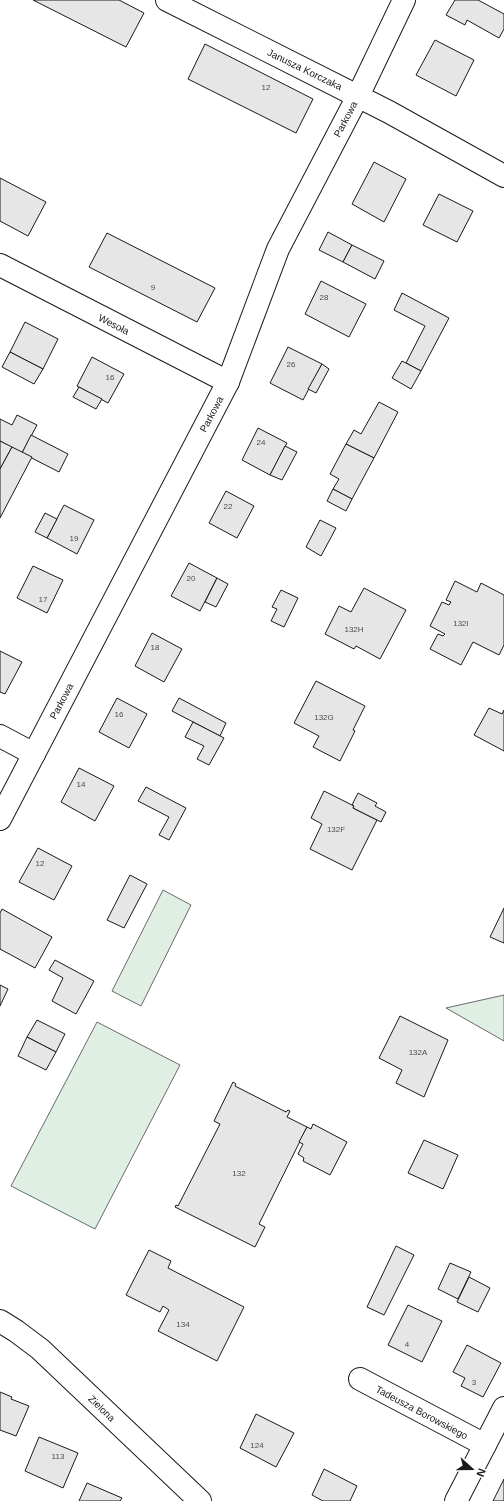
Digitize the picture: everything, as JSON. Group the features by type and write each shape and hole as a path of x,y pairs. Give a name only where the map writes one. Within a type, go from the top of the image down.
{"street":[{"name":"Janusza Korczaka","path":"167,0 358,96 504,176"},
{"name":"Parkowa","path":"0,819 228,382 278,250 358,96 404,0"},
{"name":"Wesoła","path":"0,265 228,382"},
{"path":"0,736 34,754"},
{"name":"Zielona","path":"0,1321 27,1339 45,1354 200,1501"},
{"name":"Tadeusza Borowskiego","path":"360,1379 485,1445"},
{"path":"456,1501 504,1408"}],"green space":[{"path":"163,890 191,905 141,1006 112,991"},
{"path":"504,995 504,1041 446,1008"},
{"path":"97,1022 180,1065 95,1229 11,1186"}],"building":[{"path":"33,0 119,0 144,13 126,47"},
{"path":"455,0 478,0 504,14 504,29 499,38 467,20 465,25 446,15"},
{"path":"435,40 474,60 456,96 416,75"},
{"path":"205,44 313,99 296,133 188,79"},
{"path":"374,162 406,179 384,222 352,204"},
{"path":"0,178 46,202 28,236 0,221"},
{"path":"439,194 473,211 457,242 423,225"},
{"path":"328,232 352,245 343,262 319,250"},
{"path":"107,233 215,288 197,322 89,267"},
{"path":"352,245 384,261 375,279 343,262"},
{"path":"321,281 366,304 349,337 305,314"},
{"path":"402,293 449,318 421,371 406,363 425,326 394,310"},
{"path":"25,322 58,339 43,369 10,352"},
{"path":"288,347 322,364 303,400 270,383"},
{"path":"10,352 43,369 34,384 2,367"},
{"path":"92,357 124,374 108,403 77,386"},
{"path":"402,361 421,371 411,389 392,378"},
{"path":"322,364 329,369 316,393 308,389"},
{"path":"79,387 102,399 96,409 73,397"},
{"path":"379,402 398,412 374,458 346,444 354,430 361,434"},
{"path":"17,415 37,425 22,453 0,441 0,419 12,425"},
{"path":"258,428 287,443 270,475 242,460"},
{"path":"31,435 68,454 59,472 22,453"},
{"path":"0,441 12,447 0,469"},
{"path":"346,444 374,458 352,499 333,489 339,479 330,474"},
{"path":"285,446 297,452 282,480 270,475"},
{"path":"12,447 32,457 0,518 0,469"},
{"path":"333,489 352,499 346,511 327,501"},
{"path":"226,491 254,506 237,538 209,523"},
{"path":"64,505 94,520 77,554 47,538"},
{"path":"45,513 57,519 47,538 35,532"},
{"path":"320,520 336,528 321,556 306,547"},
{"path":"189,563 217,578 200,611 171,596"},
{"path":"33,566 63,580 47,613 17,598"},
{"path":"217,578 228,584 216,607 205,602"},
{"path":"455,581 477,592 481,583 504,595 504,645 499,655 473,642 461,665 430,649 438,634 443,636 445,634 430,626 442,602 449,605 451,602 446,600"},
{"path":"364,588 406,610 380,659 356,646 354,649 325,634 339,606 351,612"},
{"path":"281,590 298,598 284,627 271,621 277,609 272,607"},
{"path":"152,633 182,649 164,682 135,666"},
{"path":"0,651 22,662 5,694 0,692"},
{"path":"316,681 365,706 353,730 355,731 340,761 313,747 319,736 294,723"},
{"path":"117,698 147,714 129,748 99,732"},
{"path":"179,698 226,723 220,736 172,711"},
{"path":"489,708 502,714 504,710 504,751 474,735"},
{"path":"193,722 224,738 209,765 197,759 204,746 185,737"},
{"path":"79,768 114,786 95,821 61,802"},
{"path":"146,787 186,808 169,840 159,835 169,817 138,801"},
{"path":"324,791 354,806 353,808 377,820 352,870 310,849 322,824 311,818"},
{"path":"358,793 377,803 375,806 386,812 381,822 353,808 354,806 352,805"},
{"path":"38,848 72,866 54,900 19,882"},
{"path":"130,875 147,884 124,928 107,920"},
{"path":"504,908 504,943 490,937"},
{"path":"2,909 52,937 35,968 0,949 0,913"},
{"path":"55,960 94,981 76,1014 52,1001 63,978 49,970"},
{"path":"0,985 8,989 0,1006"},
{"path":"400,1016 448,1040 424,1097 396,1083 402,1070 379,1058"},
{"path":"37,1020 65,1034 56,1052 27,1037"},
{"path":"27,1037 56,1052 46,1070 18,1056"},
{"path":"233,1082 236,1084 235,1086 286,1112 288,1110 290,1111 287,1117 307,1127 259,1224 265,1227 255,1247 175,1207 176,1205 178,1206 220,1124 214,1121"},
{"path":"313,1124 347,1142 330,1175 303,1161 304,1158 298,1154 303,1144 299,1142 307,1127 311,1129"},
{"path":"424,1140 458,1155 443,1189 408,1173"},
{"path":"396,1246 414,1255 384,1315 367,1307"},
{"path":"149,1250 171,1261 168,1268 244,1307 217,1361 158,1331 169,1310 163,1306 160,1312 126,1295"},
{"path":"450,1263 471,1272 458,1299 438,1289"},
{"path":"469,1277 490,1288 478,1312 457,1302"},
{"path":"408,1305 442,1321 422,1362 388,1345"},
{"path":"467,1345 501,1363 483,1397 461,1386 465,1378 453,1372"},
{"path":"0,1392 12,1397 11,1399 29,1406 16,1436 0,1430"},
{"path":"256,1414 294,1433 276,1467 240,1448"},
{"path":"39,1437 78,1453 63,1488 25,1471"},
{"path":"324,1469 357,1486 350,1501 323,1501 312,1495"},
{"path":"504,1479 504,1501 493,1501"},
{"path":"87,1483 122,1498 120,1501 79,1501"}]}
